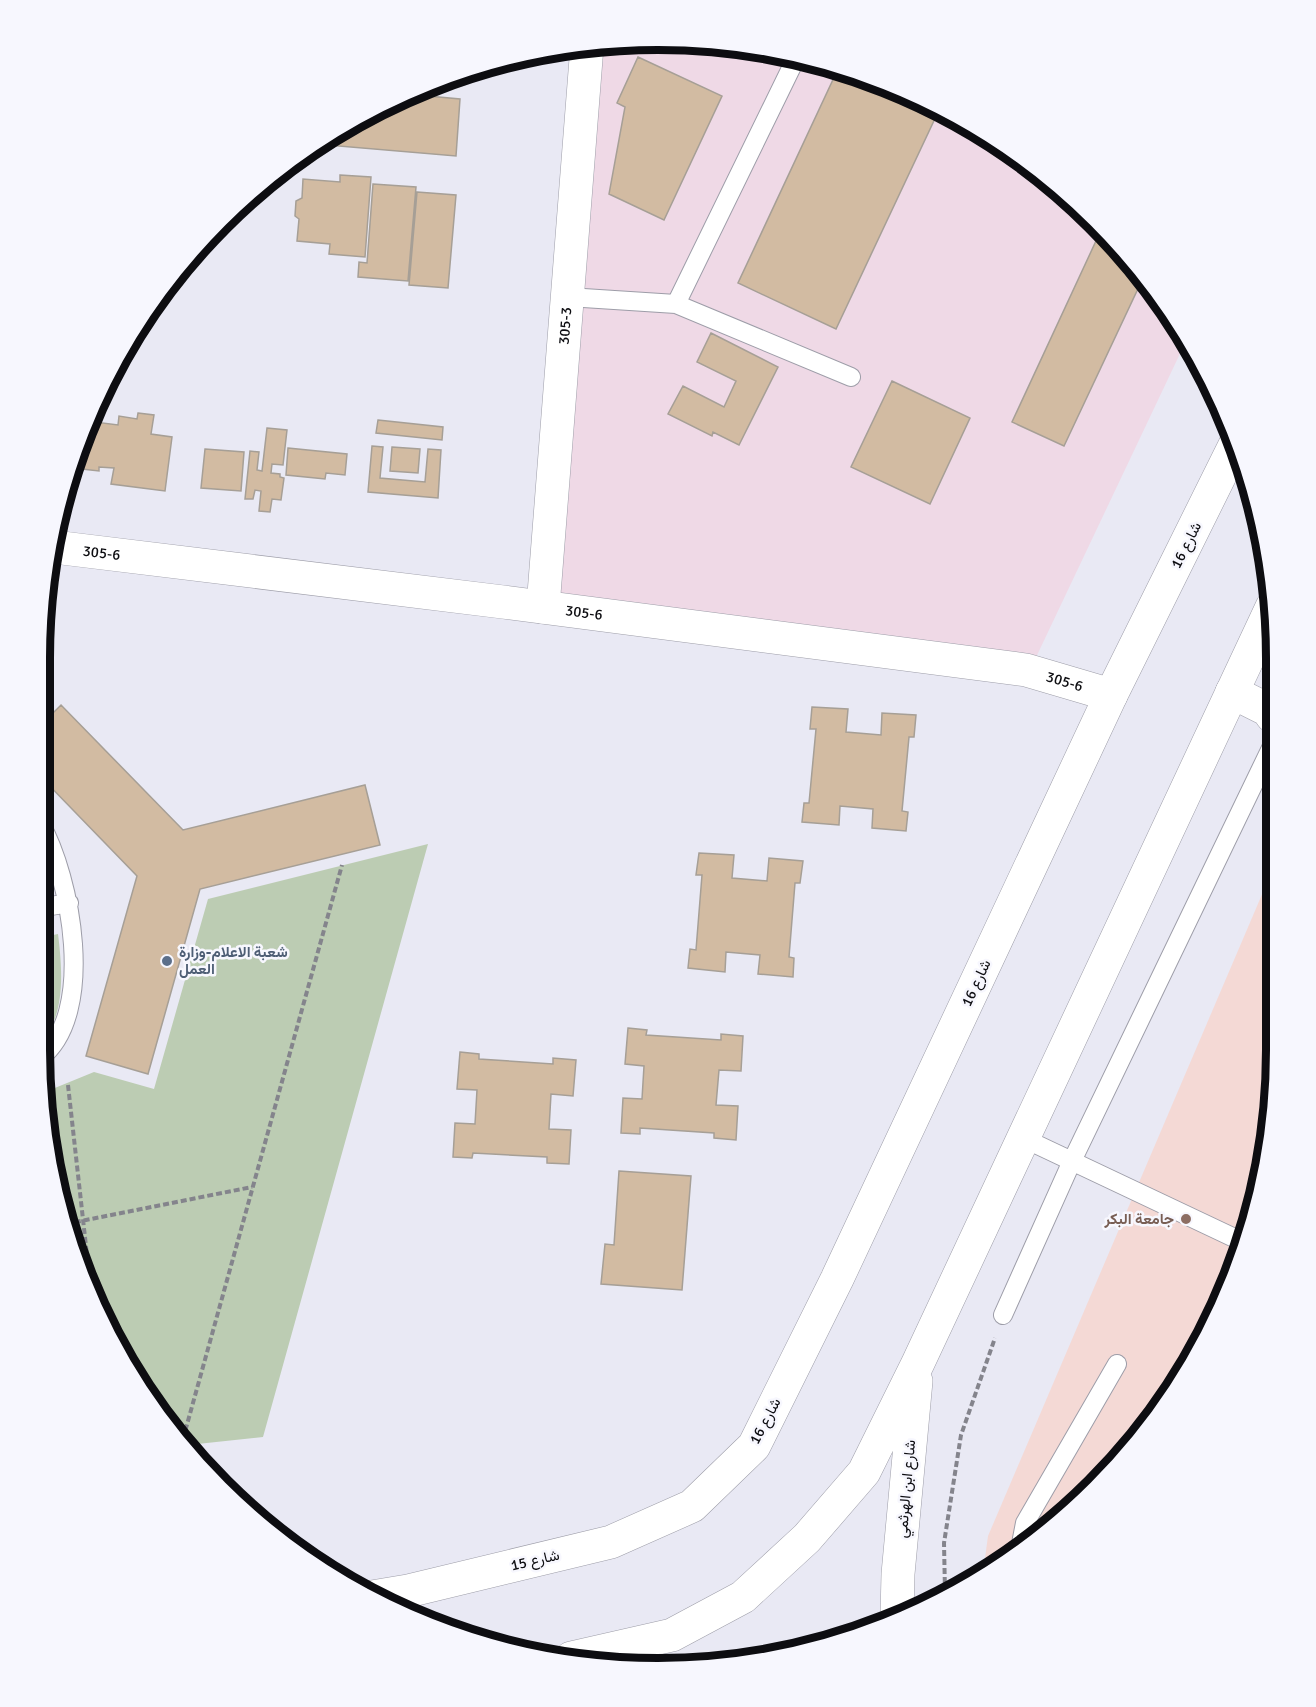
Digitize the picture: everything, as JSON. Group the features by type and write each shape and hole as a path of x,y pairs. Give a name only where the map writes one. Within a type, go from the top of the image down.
{"main road":[{"name":"305-3","path":"543,607 586,54"},
{"name":"شارع 16","path":"692,1506 754,1446 837,1279 1111,694 1231,454"},
{"name":"305-6","path":"60,549 543,607 1026,670 1111,694"},
{"path":"592,1653 672,1635 743,1597 807,1538 864,1472 918,1363 1265,622"},
{"path":"1232,692 1266,709"},
{"name":"شارع ابن الهرثمي","path":"897,1608 898,1574 918,1363"},
{"name":"شارع 15","path":"388,1594 611,1542 692,1506"}],"lane":[{"path":"676,304 793,65"},
{"path":"568,297 676,304 851,377"},
{"path":"1004,1315 1072,1161 1266,758"},
{"path":"50,843 57,857 69,903 72,949 69,1006 62,1031 50,1050"},
{"path":"50,906 69,903"},
{"path":"1023,1138 1236,1239"},
{"path":"1023,1536 1025,1523 1117,1364"}],"path":[{"path":"185,1431 342,865"},
{"path":"68,1085 87,1259"},
{"path":"75,1222 252,1187"},
{"path":"945,1585 944,1543 961,1435 1004,1315"}],"shaded area":[{"path":"618,51 698,51 777,61 854,82 927,112 996,152 1059,201 1088,228 1141,288 1182,349 1030,670 543,607 586,54"},
{"name":"جامعة البكر","path":"1266,885 1266,1049 1261,1128 1246,1206 1220,1282 1204,1318 1164,1387 1115,1450 1059,1506 1028,1532 984,1562 988,1536"}],"green space":[{"path":"428,844 263,1437 196,1444 152,1387 131,1353 96,1282 70,1206 61,1168 51,1090 94,1072 154,1089 208,899"},
{"path":"58,934 61,976 58,1006 50,1028 50,936"}],"building":[{"path":"638,57 722,96 664,220 609,194 625,107 617,103"},
{"path":"835,76 891,96 936,117 836,329 738,283"},
{"path":"426,96 460,99 456,156 331,145 389,112"},
{"path":"340,175 371,177 365,257 329,254 330,244 297,241 299,219 295,216 296,201 302,198 303,179 340,182"},
{"path":"373,184 416,187 408,281 358,277 359,262 367,263"},
{"path":"417,192 456,195 448,288 409,285"},
{"path":"1097,238 1139,286 1064,446 1012,422"},
{"path":"711,333 778,367 739,445 713,432 712,436 668,414 683,386 724,407 736,381 697,362"},
{"path":"892,381 970,418 930,504 851,467"},
{"path":"138,413 154,415 151,434 172,437 165,491 111,484 114,468 99,467 99,471 80,469 97,422 118,425 119,416 137,419"},
{"path":"378,420 443,427 442,440 376,433"},
{"path":"267,428 287,430 283,465 272,464 271,473 280,474 280,477 284,478 281,500 272,499 270,512 259,511 261,491 255,490 253,499 245,499 250,451 259,452 257,470 262,471"},
{"path":"372,446 383,447 380,478 425,482 428,449 441,450 438,498 368,492"},
{"path":"392,447 420,449 418,473 390,471"},
{"path":"288,448 347,454 345,475 326,473 325,479 286,475"},
{"path":"205,449 244,452 241,491 201,488"},
{"path":"61,705 183,830 365,785 380,845 200,889 148,1074 86,1056 137,876 50,786 50,716"},
{"path":"812,707 848,709 846,732 881,735 882,713 916,715 914,737 909,737 902,811 908,812 906,831 872,828 873,809 840,806 839,825 802,822 804,803 809,803 816,729 810,729"},
{"path":"699,853 734,855 732,878 767,881 769,858 803,861 800,883 795,883 789,957 794,958 793,977 758,974 760,955 726,952 725,972 688,968 690,949 696,950 702,875 696,875"},
{"path":"628,1028 647,1030 646,1035 721,1040 721,1034 743,1036 741,1071 719,1070 716,1105 738,1106 736,1140 714,1138 714,1133 640,1128 640,1134 621,1133 623,1098 642,1099 644,1066 625,1064"},
{"path":"460,1052 479,1054 479,1059 553,1064 553,1058 576,1060 573,1096 551,1094 549,1129 571,1130 569,1164 547,1163 547,1157 473,1153 472,1158 453,1157 455,1123 475,1124 477,1090 457,1089"},
{"path":"619,1171 691,1176 682,1290 601,1284 605,1244 614,1245"}],"place":[{"name":"شعبة الاعلام-وزارة العمل","path":"167,961"},
{"name":"جامعة البكر","path":"1186,1219"}]}
